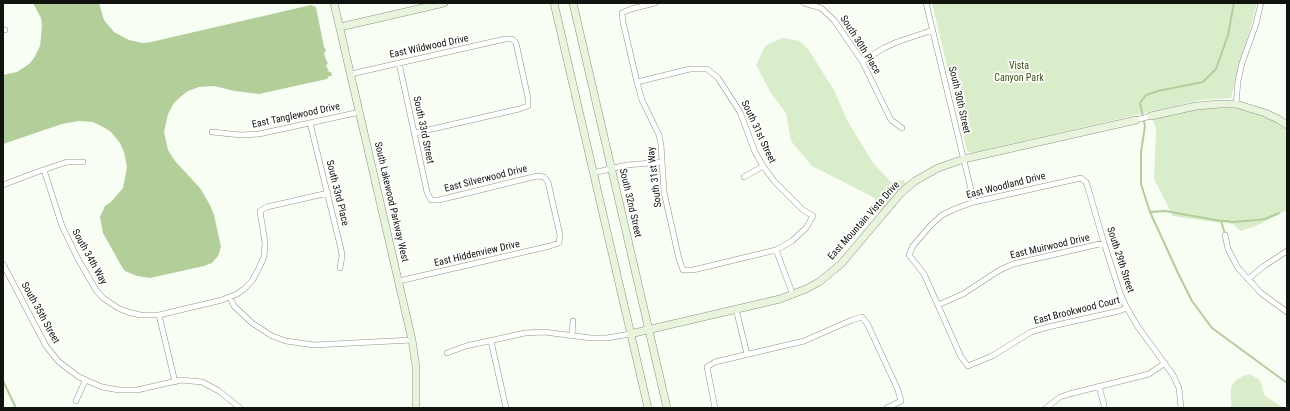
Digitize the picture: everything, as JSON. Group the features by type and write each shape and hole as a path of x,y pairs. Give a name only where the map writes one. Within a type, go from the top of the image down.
{"street":[{"name":"South Lakewood Parkway West","path":"334,3 412,340 416,367 416,408"},
{"path":"340,27 444,3"},
{"path":"554,3 648,408"},
{"name":"South 32nd Street","path":"573,3 667,408"},
{"name":"South 31st Way","path":"655,3 631,9 622,13 642,100 659,135 664,192 679,259 683,270 693,270 776,250"},
{"name":"South 30th Place","path":"804,3 821,8 834,20 862,61 891,120 902,128"},
{"name":"South 30th Street","path":"926,3 974,202"},
{"path":"1236,104 1241,69 1256,24 1261,3"},
{"path":"862,61 897,42 933,30"},
{"name":"East Wildwood Drive","path":"351,74 512,39 516,44 528,98 528,106 415,133"},
{"name":"South 33rd Street","path":"398,63 415,133 427,192 431,200"},
{"name":"South 31st Street","path":"637,82 690,69 707,69 718,78 740,112 755,152 774,182 803,210 813,216 806,228 792,241 776,250"},
{"name":"East Mountain Vista Drive","path":"447,353 466,346 530,333 544,332 591,338 607,338 630,334 793,295 819,282 841,264 901,193 908,187 933,170 964,159 1196,106 1236,104 1265,113 1287,125"},
{"name":"East Tanglewood Drive","path":"212,132 241,135 259,134 360,112"},
{"name":"South 33rd Place","path":"310,123 341,249 342,256 340,268"},
{"path":"3,185 67,162 84,162"},
{"path":"593,173 627,166 662,162"},
{"path":"744,177 763,166"},
{"name":"South 34th Way","path":"44,170 62,226 78,259 96,290 110,303 128,312 140,315 159,315"},
{"name":"East Silverwood Drive","path":"431,200 439,200 537,176 544,177 548,182 550,190 560,235 559,243"},
{"name":"East Woodland Drive","path":"938,305 924,274 909,255 913,246 925,231 942,215 974,202 1080,178"},
{"name":"South 29th Street","path":"1080,178 1086,182 1120,293 1138,327 1173,375 1179,388 1181,408"},
{"path":"175,382 159,315 230,297 244,289 252,281 264,257 264,243 260,211 267,207 328,193"},
{"path":"1225,235 1229,252 1238,268 1261,293 1287,312"},
{"name":"East Hiddenview Drive","path":"399,282 559,243"},
{"name":"East Muirwood Drive","path":"938,305 963,294 998,271 1013,264 1104,244"},
{"path":"776,250 793,295"},
{"path":"1248,279 1264,266 1287,251"},
{"name":"South 35th Street","path":"3,264 46,346 59,362 85,381"},
{"path":"230,297 234,306 252,323 266,333 286,341 314,345 412,340"},
{"name":"East Brookwood Court","path":"938,305 962,357 968,366 992,356 1031,332 1127,308"},
{"path":"736,309 747,354"},
{"path":"715,408 707,367 715,362 804,341 862,317 868,324 901,401 887,408"},
{"path":"572,335 573,321"},
{"path":"491,340 506,408"},
{"path":"1046,408 1060,397 1149,374 1165,363"},
{"path":"76,400 85,381 102,387 137,390 175,382 192,381 202,382 219,391 240,408"},
{"path":"1100,386 1104,404"}],"green space":[{"name":"Vista Canyon Park","path":"932,3 1257,3 1231,98 1201,100 972,153 967,151"},
{"path":"782,38 800,41 808,49 834,90 847,120 873,163 891,182 904,180 908,187 883,213 876,207 875,198 812,166 791,141 786,113 771,93 756,65 765,46"},
{"path":"1236,104 1287,125 1287,210 1256,226 1240,231 1233,224 1173,216 1154,179 1156,128 1151,116 1196,106"},
{"path":"1250,374 1260,380 1265,396 1284,408 1231,408 1231,387 1235,381"}],"shaded area":[{"path":"33,3 99,3 104,20 114,32 129,40 143,43 311,5 316,7 324,47 326,50 324,54 328,64 326,65 332,76 329,76 327,79 259,94 235,91 214,86 199,87 188,91 179,98 174,103 168,114 164,132 168,150 175,161 200,188 214,215 221,247 218,256 212,263 150,278 137,276 125,271 103,233 100,217 105,206 111,202 123,188 127,167 124,152 120,143 111,132 105,128 93,122 79,121 62,124 3,144 3,75 17,72 29,64 40,46 42,26 41,18"}],"waterway":[{"path":"1234,3 1228,35 1216,69 1203,82 1158,91 1146,95 1140,103 1145,126 1141,152 1141,184 1150,212 1192,301 1212,328 1287,383"},
{"path":"1150,212 1165,211 1221,221 1225,234"},
{"path":"1222,221 1232,222 1258,220 1265,219 1279,213"},
{"path":"3,381 16,408"}]}
